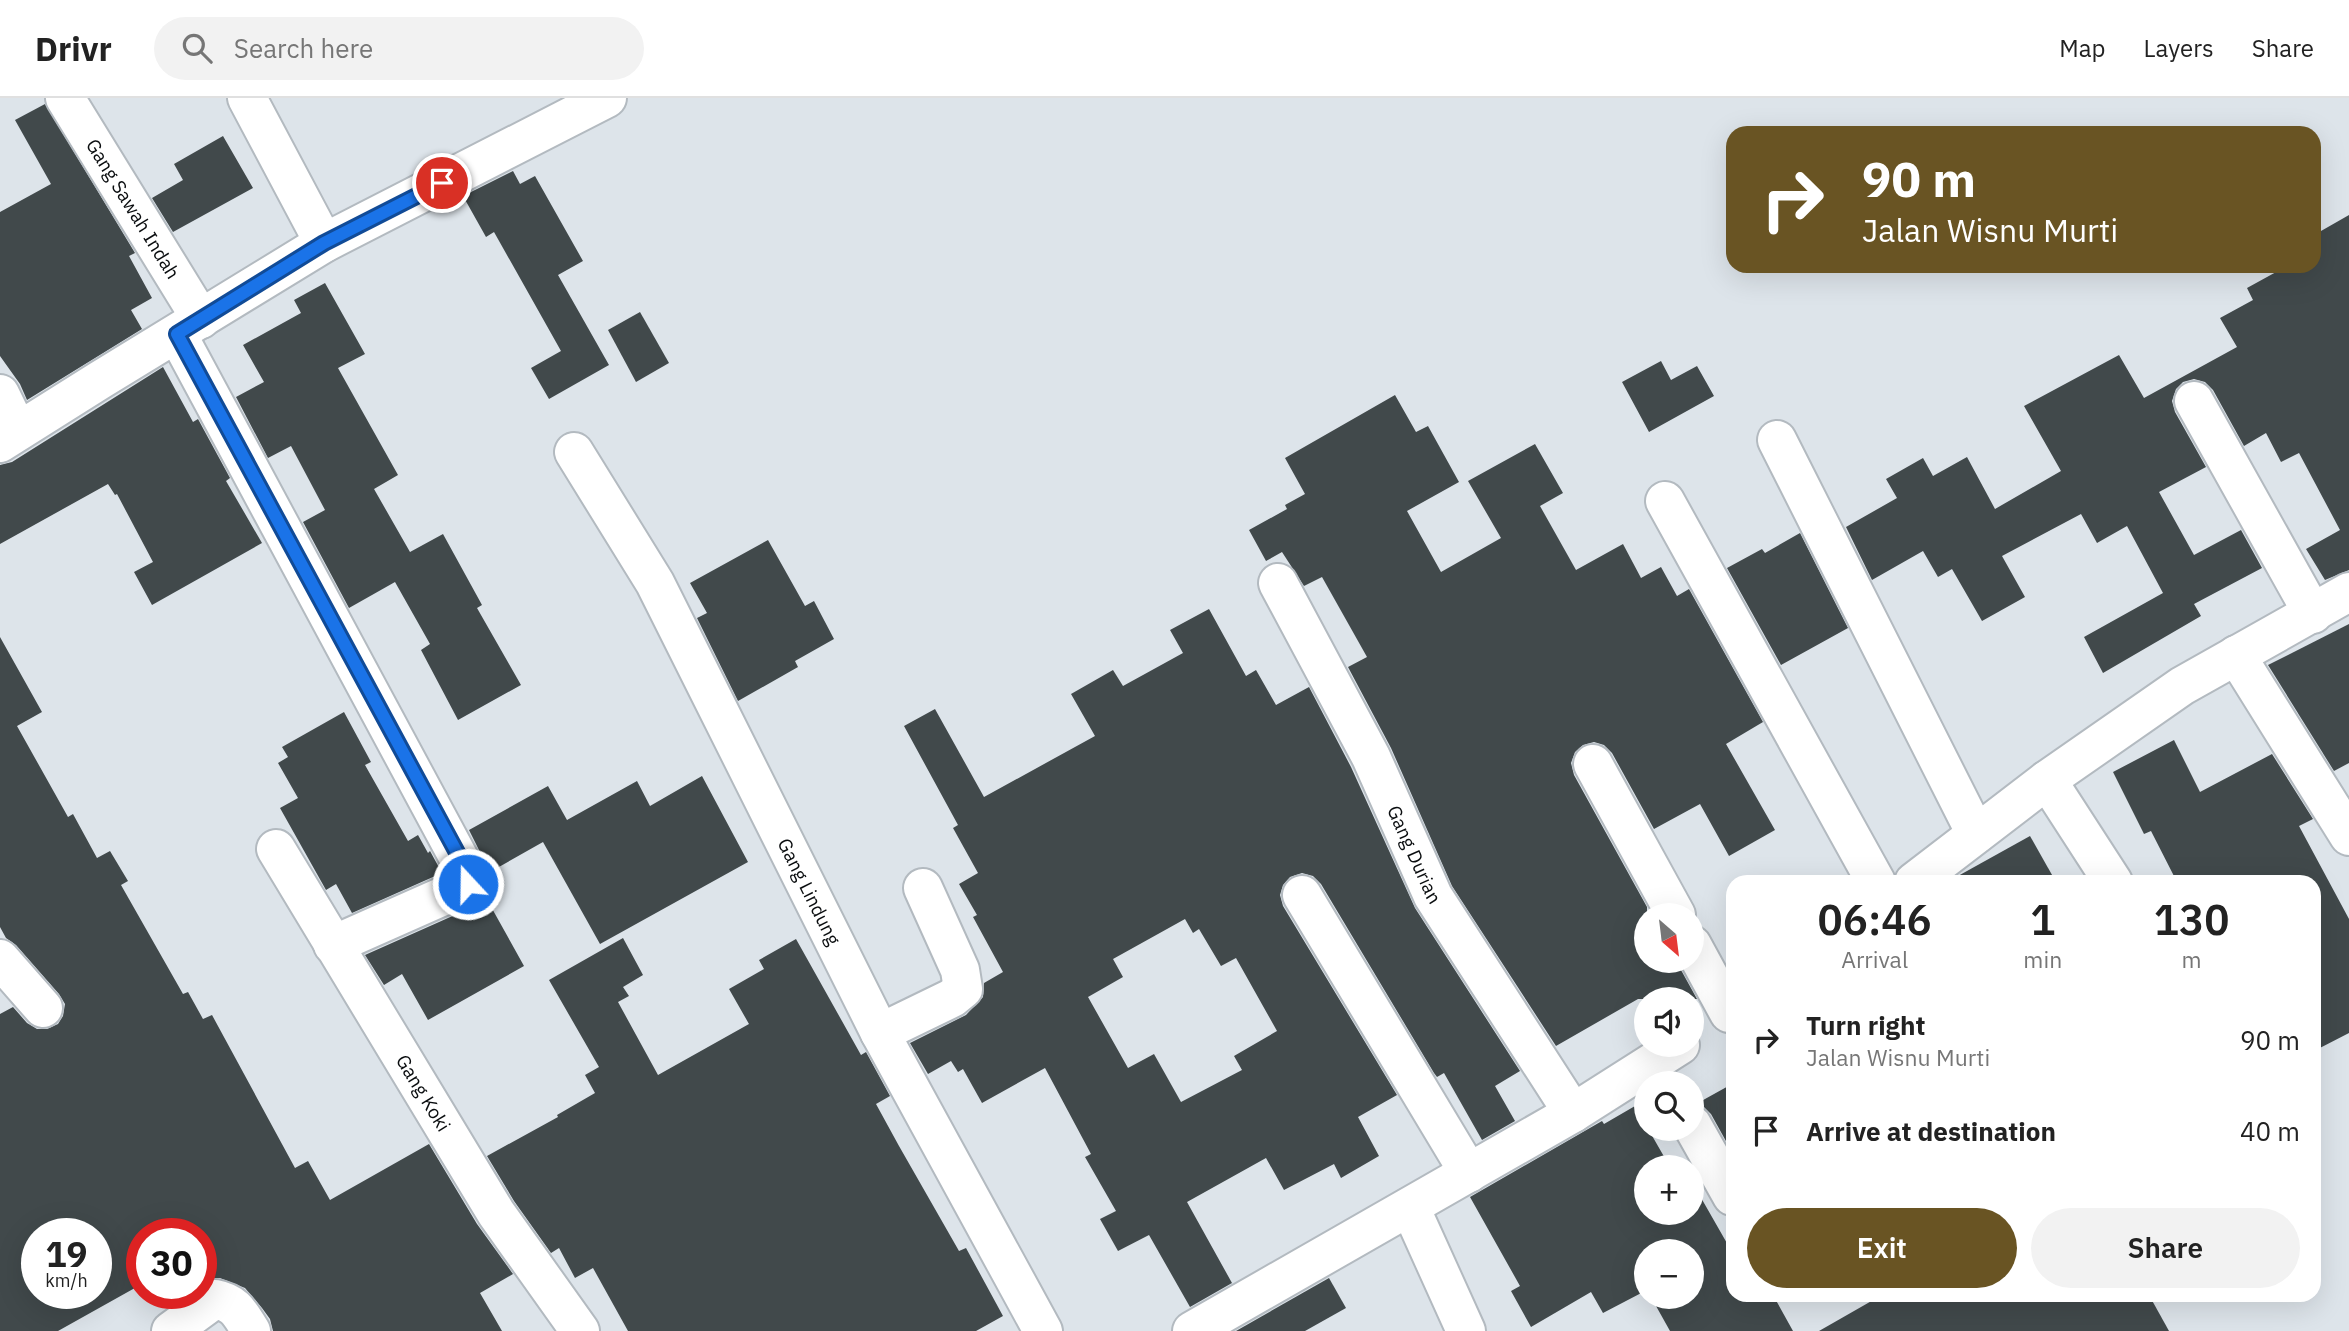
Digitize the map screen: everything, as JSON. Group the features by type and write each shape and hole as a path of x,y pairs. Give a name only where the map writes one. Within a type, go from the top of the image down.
{"street":[{"name":"Gang Sawah Indah","path":"65,98 189,327 469,877 466,886 333,946"},
{"path":"247,98 324,243"},
{"path":"0,394 9,437 324,243 607,98"},
{"path":"2194,401 2313,614"},
{"path":"1777,440 1976,834"},
{"name":"Gang Lindung","path":"574,452 655,583 880,1033 1044,1331"},
{"path":"1665,501 1871,875"},
{"name":"Gang Durian","path":"1278,583 1371,757 1433,896 1573,1113"},
{"path":"1922,875 2048,780 2182,686 2349,593"},
{"path":"2236,655 2349,835"},
{"path":"1593,764 1669,903"},
{"path":"2048,780 2109,875"},
{"name":"Gang Koki","path":"276,849 495,1213 580,1331"},
{"path":"880,1033 962,991 960,970 923,888"},
{"path":"1302,895 1469,1172"},
{"path":"0,959 43,1008"},
{"path":"1704,966 1726,1003"},
{"path":"1704,1029 1726,1015"},
{"path":"1192,1331 1247,1317 1410,1207 1573,1113 1668,1063"},
{"path":"1701,1141 1726,1185"},
{"path":"1410,1207 1466,1331"},
{"path":"171,1331 215,1299 228,1301 251,1331"}],"building":[{"path":"45,104 135,253 129,256 152,298 131,310 142,329 27,400 20,384 0,356 0,212 51,184 15,120"},
{"path":"223,136 253,188 173,232 152,198 183,180 174,164"},
{"path":"513,171 520,184 535,176 583,261 558,275 609,365 549,399 531,368 561,351 494,232 486,237 463,196"},
{"path":"2349,215 2349,570 2325,580 2306,549 2340,530 2299,453 2281,462 2266,433 2244,446 2213,390 2205,382 2194,379 2183,382 2176,389 2172,401 2175,412 2206,467 2159,492 2194,555 2241,530 2262,568 2194,604 2201,616 2103,673 2084,637 2163,593 2127,526 2097,543 2081,514 2002,556 2025,597 1982,621 1952,569 1938,577 1923,551 1872,580 1846,527 1897,498 1886,479 1923,458 1933,476 1967,457 1995,509 2061,471 2024,406 2119,355 2144,398 2237,347 2220,318 2253,300 2247,288 2274,273 2321,273 2321,231"},
{"path":"325,283 365,354 338,368 398,475 374,489 410,552 443,534 482,605 477,608 521,685 458,720 421,650 430,644 395,582 349,608 303,522 325,510 291,446 268,458 236,397 264,382 243,345 301,313 294,300"},
{"path":"640,312 669,363 636,382 608,330"},
{"path":"1661,361 1671,380 1697,366 1714,396 1649,432 1622,382"},
{"path":"163,367 193,422 198,419 230,478 226,481 262,543 152,605 134,572 153,562 117,494 115,495 108,484 0,544 0,465 12,462"},
{"path":"1395,395 1416,432 1428,426 1459,482 1407,511 1441,572 1501,538 1468,481 1535,444 1563,493 1540,506 1576,570 1623,544 1641,578 1661,567 1677,596 1689,589 1763,722 1726,744 1775,830 1729,856 1700,804 1654,829 1612,753 1604,745 1594,742 1583,745 1575,752 1571,763 1574,775 1645,903 1634,903 1634,973 1683,973 1690,987 1634,987 1634,1001 1556,1046 1452,886 1391,748 1348,667 1367,657 1322,577 1304,586 1282,552 1266,561 1249,530 1287,509 1285,505 1305,494 1285,458"},
{"path":"1800,533 1848,628 1781,665 1727,568 1762,549 1765,553"},
{"path":"768,540 805,606 814,601 834,639 795,661 798,667 738,701 697,618 707,613 690,583"},
{"path":"1209,609 1246,676 1256,670 1276,705 1309,687 1351,767 1415,908 1520,1071 1495,1086 1515,1121 1482,1140 1444,1073 1437,1077 1434,1073 1321,884 1313,876 1302,873 1290,877 1283,885 1280,895 1283,906 1397,1095 1358,1117 1379,1156 1341,1178 1334,1164 1284,1190 1266,1158 1187,1202 1232,1283 1190,1307 1149,1235 1118,1251 1100,1219 1116,1211 1085,1157 1091,1154 1045,1068 982,1103 963,1069 958,1072 951,1061 928,1074 910,1043 966,1015 983,997 984,983 1003,972 973,917 977,915 959,884 978,873 953,828 958,825 904,726 935,709 984,797 1095,736 1071,694 1113,670 1123,686 1183,653 1170,630","holes":["1185,919 1193,933 1199,929 1221,966 1236,958 1277,1031 1234,1056 1242,1070 1181,1102 1154,1054 1128,1068 1088,997 1123,977 1113,959"]},
{"path":"2349,624 2349,763 2334,771 2268,665"},
{"path":"0,637 42,712 17,726 68,817 73,814 97,858 110,851 128,881 121,885 183,994 188,992 203,1019 212,1015 295,1168 308,1161 330,1200 429,1144 477,1224 513,1274 480,1293 502,1331 273,1331 270,1319 245,1288 217,1278 217,1218 126,1218 126,1293 112,1301 112,1218 21,1218 21,1309 97,1309 58,1331 0,1331 0,1014 13,1007 27,1023 37,1029 47,1029 58,1024 65,1004 16,945 6,938 0,927"},
{"path":"344,712 371,762 365,765 408,841 418,835 442,873 352,913 336,884 326,890 280,808 298,798 278,763 288,757 282,747"},
{"path":"2174,740 2200,792 2272,754 2313,819 2299,826 2349,919 2349,1033 2321,1047 2321,875 2173,875 2151,831 2144,834 2113,772"},
{"path":"702,776 748,862 600,944 543,842 490,872 469,830 548,786 567,820 637,781 650,806"},
{"path":"2030,836 2052,875 1960,875"},
{"path":"485,896 524,966 428,1020 402,974 384,985 365,955 475,906"},
{"path":"623,938 643,975 623,987 629,996 618,1002 658,1075 749,1024 729,989 764,969 759,960 796,939 861,1055 866,1052 890,1096 876,1104 899,1146 959,1251 966,1248 1003,1316 976,1331 628,1331 593,1268 575,1278 559,1248 551,1253 514,1201 487,1156 595,1093 585,1075 599,1067 549,980"},
{"path":"1726,1087 1726,1141 1704,1107 1704,1100"},
{"path":"1634,1107 1634,1141 1655,1141 1663,1155 1634,1155 1634,1225 1704,1225 1704,1203 1726,1242 1726,1302 1777,1302 1793,1331 1670,1331 1658,1309 1704,1309 1704,1239 1634,1239 1634,1297 1603,1313 1591,1292 1531,1327 1511,1291 1520,1286 1470,1197 1602,1121 1604,1124"},
{"path":"1329,1278 1346,1308 1305,1331 1236,1331"},
{"path":"1870,1302 2153,1302 2169,1331 1819,1331"}],"route":[{"path":"442,183 324,243 177,334 467,871 468,884"}]}
